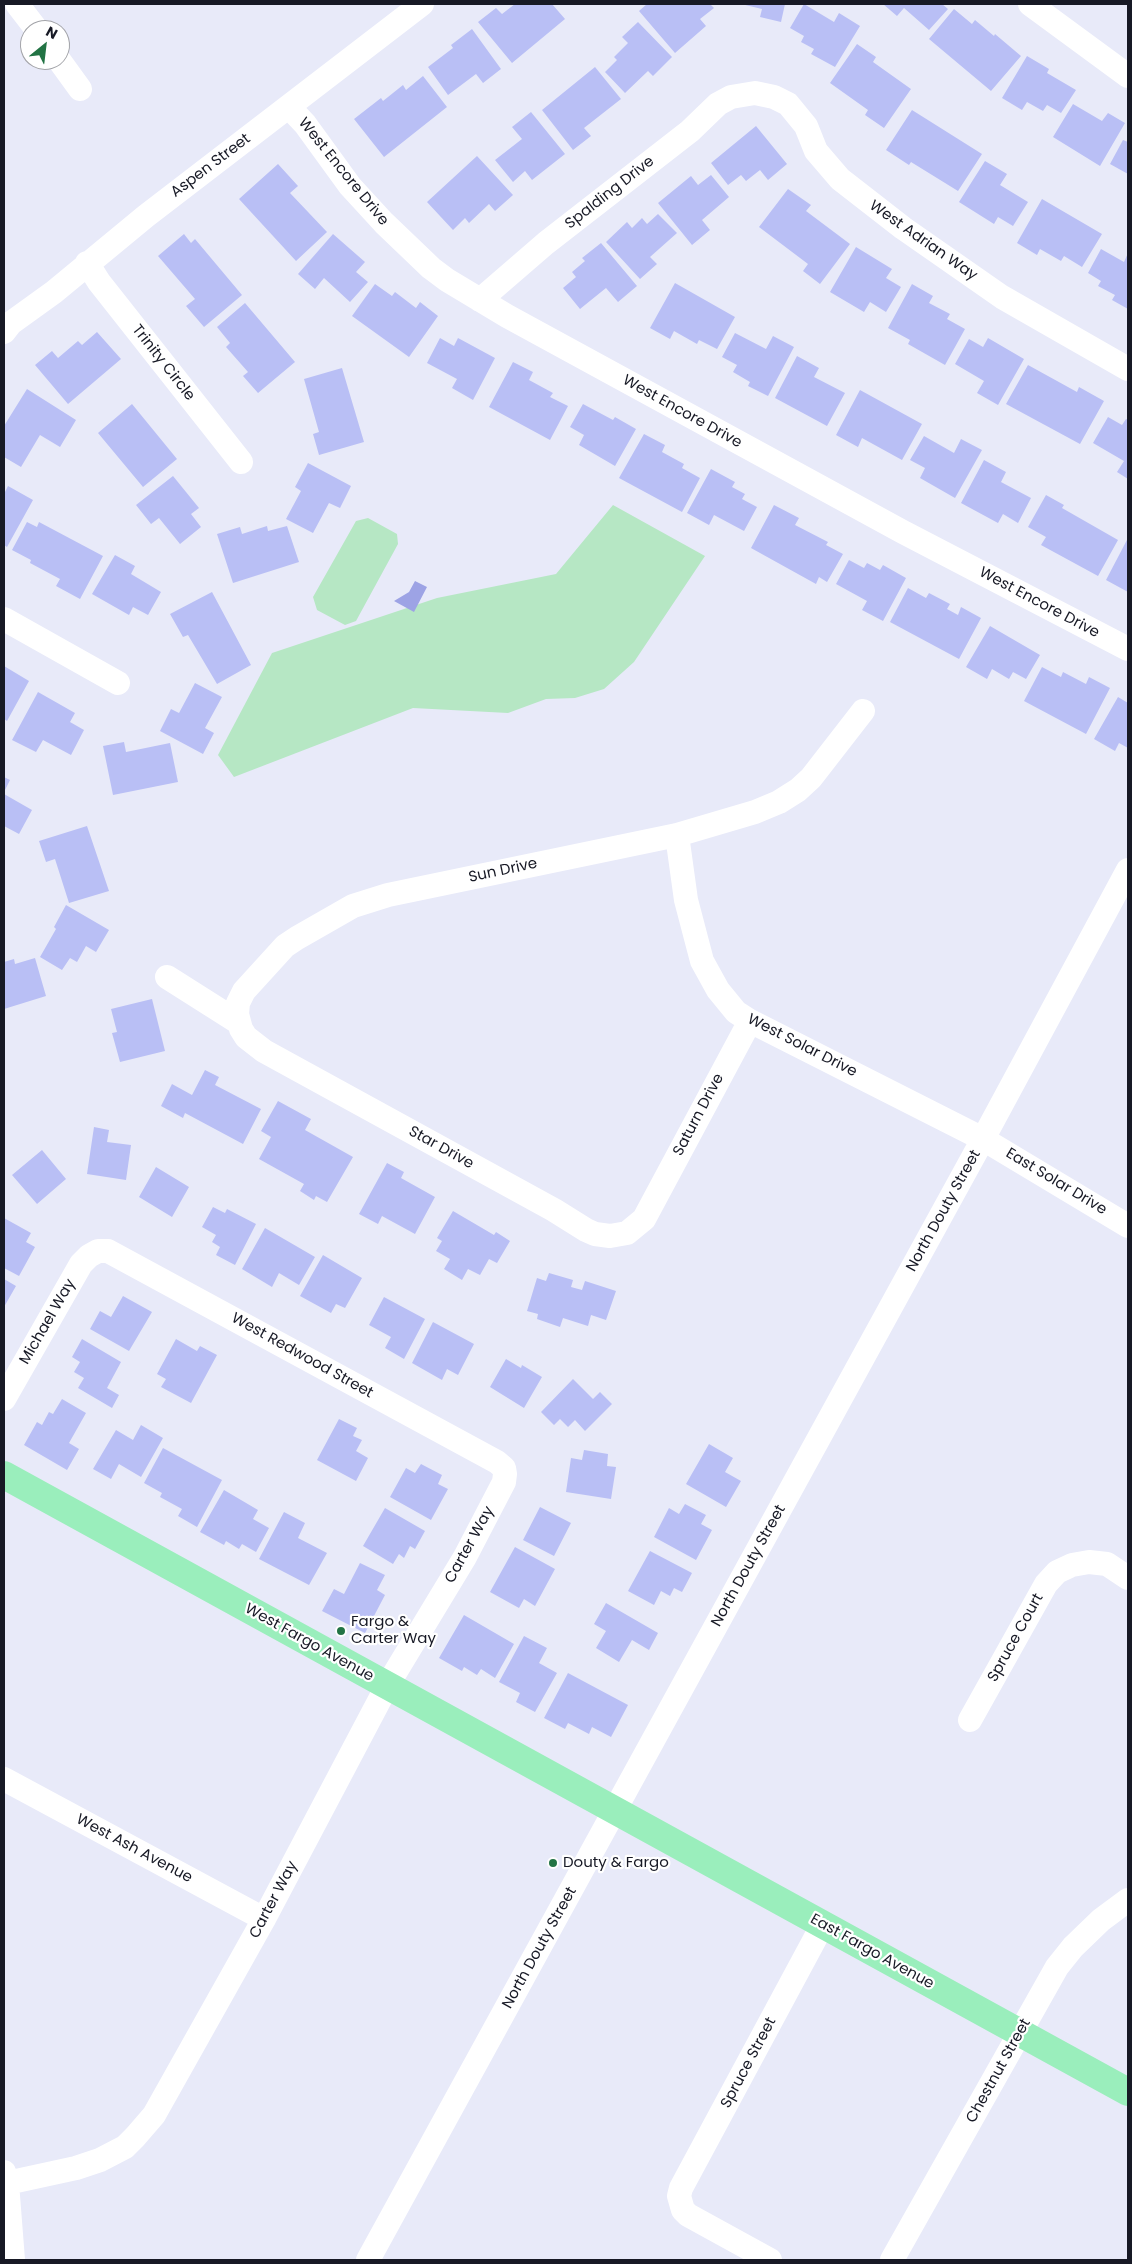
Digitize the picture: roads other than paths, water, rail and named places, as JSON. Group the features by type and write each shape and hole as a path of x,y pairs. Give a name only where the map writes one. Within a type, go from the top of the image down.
{"main road":[{"name":"West Fargo Avenue","path":"4,1475 615,1811"},
{"name":"East Fargo Avenue","path":"615,1811 1128,2092"}],"street":[{"path":"4,14 16,4 29,20"},
{"name":"Aspen Street","path":"4,332 11,323 54,292 87,263 422,4"},
{"path":"1030,4 1128,76"},
{"path":"66,70 80,89"},
{"name":"West Adrian Way","path":"744,94 755,93 774,97 788,104 806,126 816,151 840,179 903,228 1002,297 1128,369"},
{"name":"Spalding Drive","path":"480,300 546,244 690,131 718,104 744,94"},
{"name":"West Encore Drive","path":"289,107 350,186 384,223 431,268 480,300 903,532 1128,649"},
{"name":"Trinity Circle","path":"87,263 99,282 241,462"},
{"path":"4,619 118,683"},
{"name":"Sun Drive","path":"238,1022 238,1003 244,991 285,946 354,906 388,895 677,835 755,812 779,802 798,790 811,778 863,711"},
{"name":"West Solar Drive","path":"677,835 686,900 702,961 726,1001 750,1021 983,1139"},
{"name":"North Douty Street","path":"368,2260 983,1139 1121,900 1128,870"},
{"path":"167,977 238,1022"},
{"name":"Saturn Drive","path":"649,1209 750,1021"},
{"name":"Star Drive","path":"238,1022 246,1037 264,1051 595,1234 610,1236 626,1233 644,1219 649,1209"},
{"name":"East Solar Drive","path":"983,1139 1128,1226"},
{"name":"Michael Way","path":"4,1399 81,1264 98,1251"},
{"name":"West Redwood Street","path":"98,1251 108,1251 128,1261 497,1462 504,1468"},
{"name":"Carter Way","path":"13,2260 6,2177 76,2168 100,2160 135,2138 154,2115 264,1919 387,1686 465,1557 504,1482 504,1468"},
{"name":"Spruce Court","path":"970,1720 1046,1584 1057,1572 1072,1565 1089,1562 1107,1564 1128,1578"},
{"name":"West Ash Avenue","path":"4,1779 264,1919"},
{"name":"Chestnut Street","path":"892,2260 1057,1966 1073,1947 1102,1920 1128,1900"},
{"name":"Spruce Street","path":"770,2260 688,2215 682,2210 679,2202 681,2188 823,1924"}],"water":[{"path":"415,581 427,587 414,612 394,601 409,592"}],"place":[{"name":"Fargo & Carter Way","path":"341,1631"},
{"name":"Douty & Fargo","path":"553,1863"}]}
